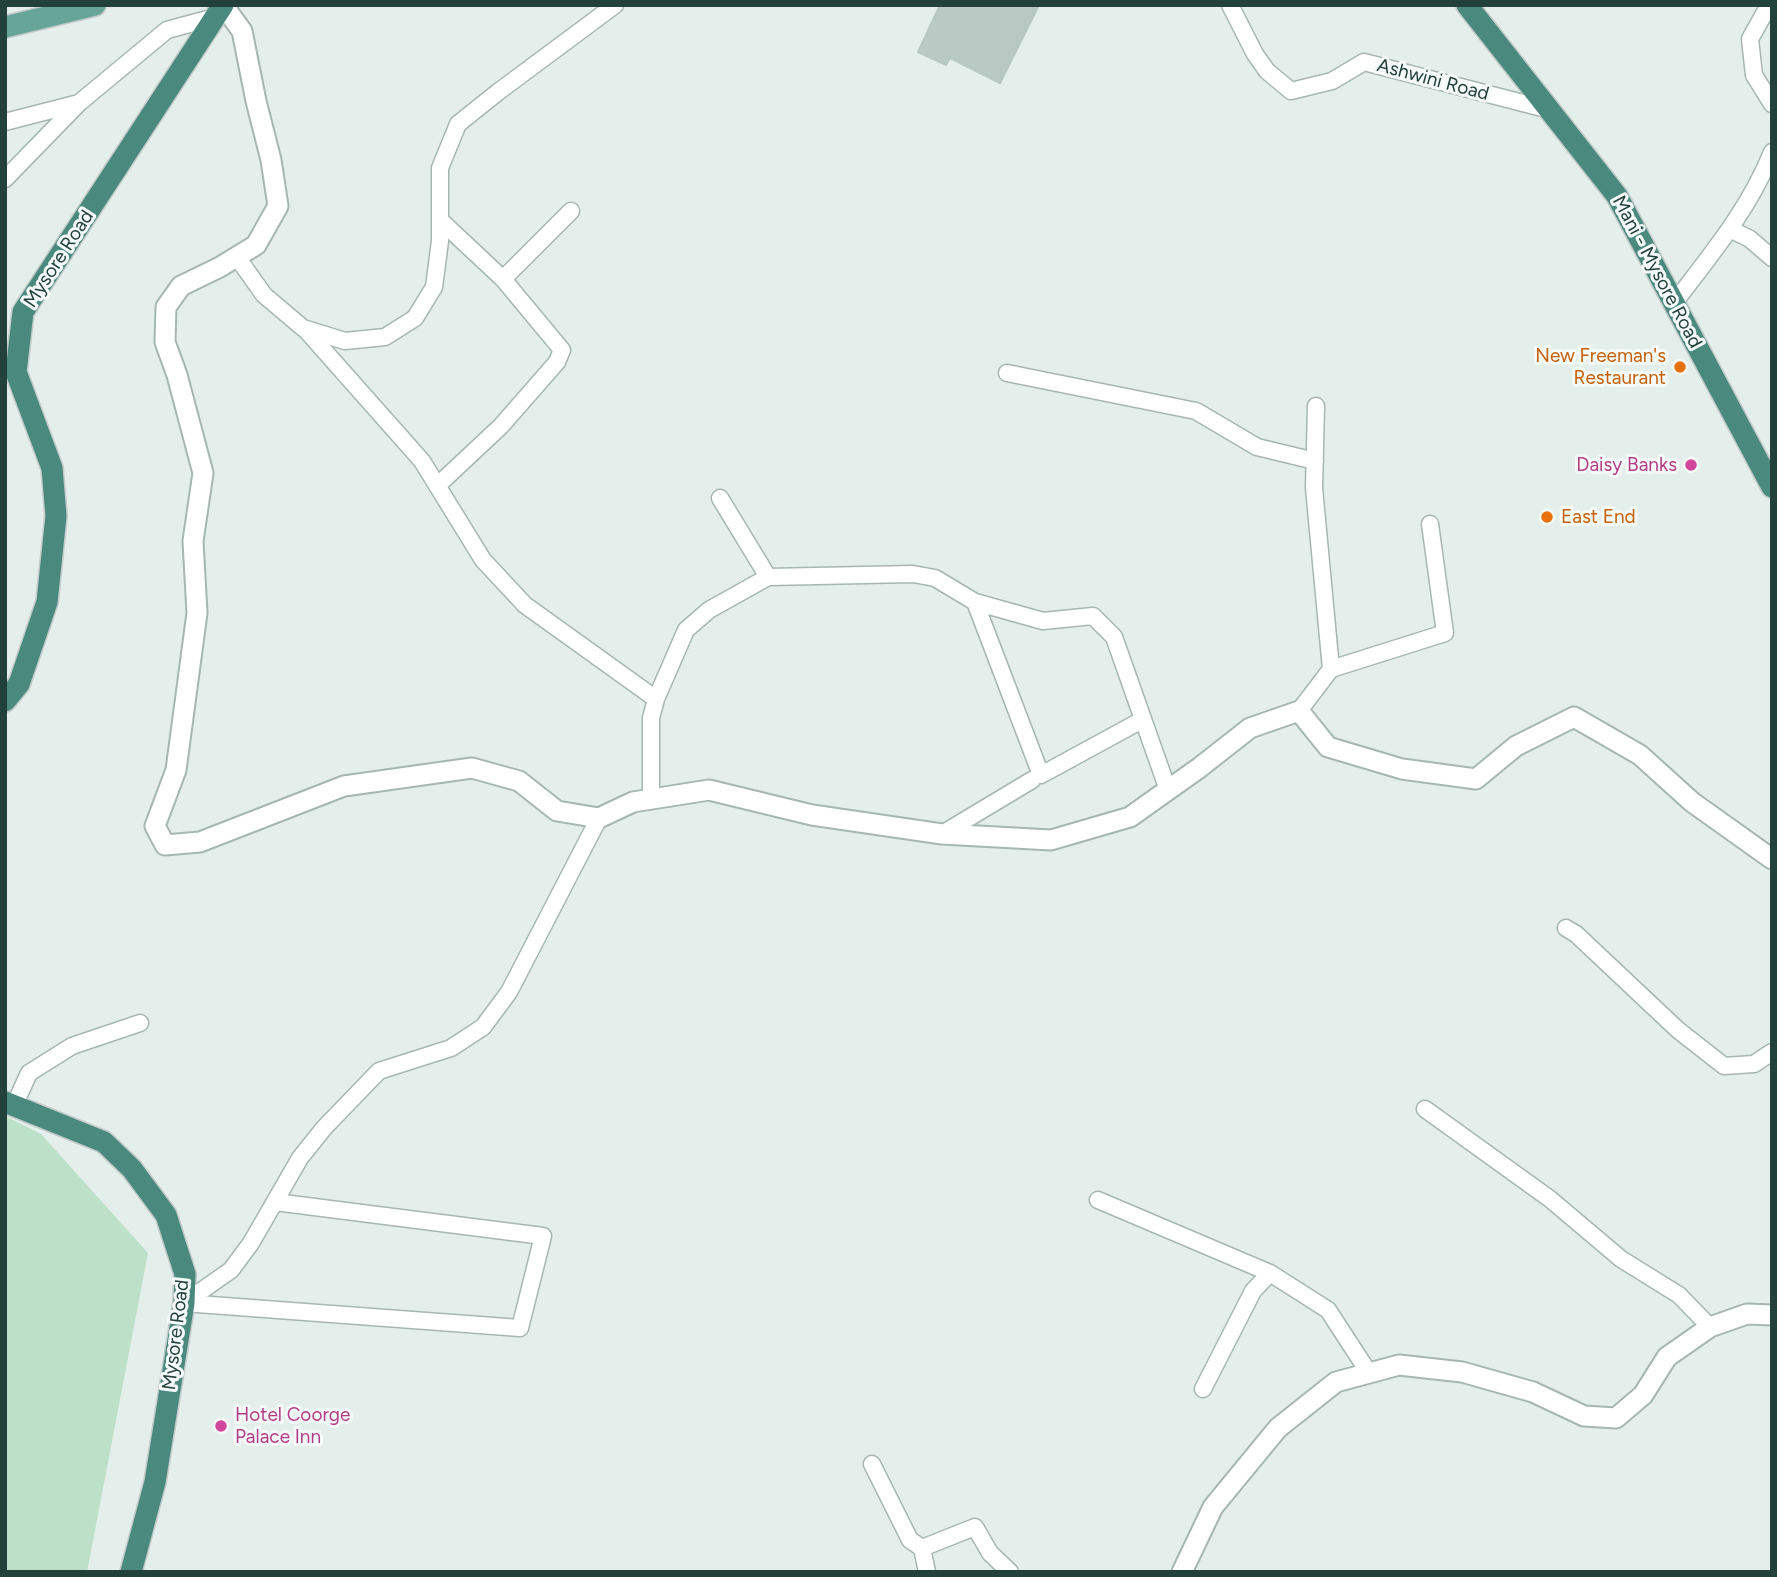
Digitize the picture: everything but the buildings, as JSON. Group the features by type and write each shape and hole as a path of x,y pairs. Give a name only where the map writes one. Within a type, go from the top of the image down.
{"highway":[{"name":"Mani - Mysore Road","path":"1467,5 1617,196 1772,487"},
{"name":"Mysore Road","path":"5,701 19,684 47,602 56,516 52,468 16,372 23,312 219,11"},
{"name":"Mysore Road","path":"9,1104 104,1142 132,1169 166,1215 185,1274 184,1303 155,1482 131,1572"}],"main road":[{"path":"5,26 95,5"}],"street":[{"path":"303,328 345,341 385,337 415,318 434,287 440,220 440,168 458,124 615,5"},
{"name":"Ashwini Road","path":"1230,5 1255,54 1267,71 1291,92 1332,81 1364,62 1550,110"},
{"path":"1769,5 1750,39 1754,75 1772,104"},
{"path":"5,179 79,103 167,30 219,11 242,31 271,160 278,206 256,246 181,286 166,307 165,342 177,375 203,473 193,541 197,613 176,770 155,826 165,845 200,842 344,786 472,768 519,780 557,811 599,818 633,802 709,790 812,815 942,834 1051,840 1130,817 1250,728 1299,711 1331,670 1445,633 1430,524"},
{"path":"5,122 79,103"},
{"path":"1674,303 1730,229 1772,152"},
{"path":"503,279 571,211"},
{"path":"437,486 501,426 557,362 562,350 503,279 440,220"},
{"path":"1730,229 1750,239 1772,258"},
{"path":"237,257 264,295 303,328 422,461 483,560 525,606 656,699"},
{"path":"1007,373 1196,411 1257,447 1315,461"},
{"path":"1316,406 1314,488 1331,670"},
{"path":"720,498 768,577"},
{"path":"651,799 651,718 656,699 686,629 709,610 768,577 913,574 935,578 975,602 1043,621 1093,616 1114,637 1168,790"},
{"path":"975,602 1041,775 1142,720"},
{"path":"1299,711 1328,747 1402,769 1476,779 1516,746 1574,717 1640,755 1692,802 1772,859"},
{"path":"942,834 1032,780"},
{"path":"184,1303 231,1270 251,1243 300,1158 324,1128 379,1071 451,1048 483,1027 509,992 599,818"},
{"path":"1566,928 1576,934 1678,1030 1724,1066 1754,1064 1772,1052"},
{"path":"9,1104 29,1073 72,1046 140,1023"},
{"path":"1425,1109 1550,1199 1621,1259 1679,1295 1710,1327"},
{"path":"1098,1200 1270,1273 1328,1310 1369,1373"},
{"path":"184,1303 520,1328 543,1236 275,1202"},
{"path":"1203,1389 1253,1292 1270,1273"},
{"path":"1178,1569 1213,1507 1278,1428 1336,1382 1399,1365 1462,1372 1534,1392 1584,1416 1616,1418 1643,1395 1667,1357 1710,1327 1747,1314 1772,1315"},
{"path":"872,1464 910,1540 922,1548 928,1572"},
{"path":"922,1548 975,1527 990,1552 1010,1572"}],"green space":[{"path":"5,1116 41,1134 148,1253 87,1572 5,1572"}],"place":[{"name":"New Freeman's Restaurant","path":"1680,367"},
{"name":"Daisy Banks","path":"1691,465"},
{"name":"East End","path":"1547,517"},
{"name":"Hotel Coorge Palace Inn","path":"221,1426"}]}
